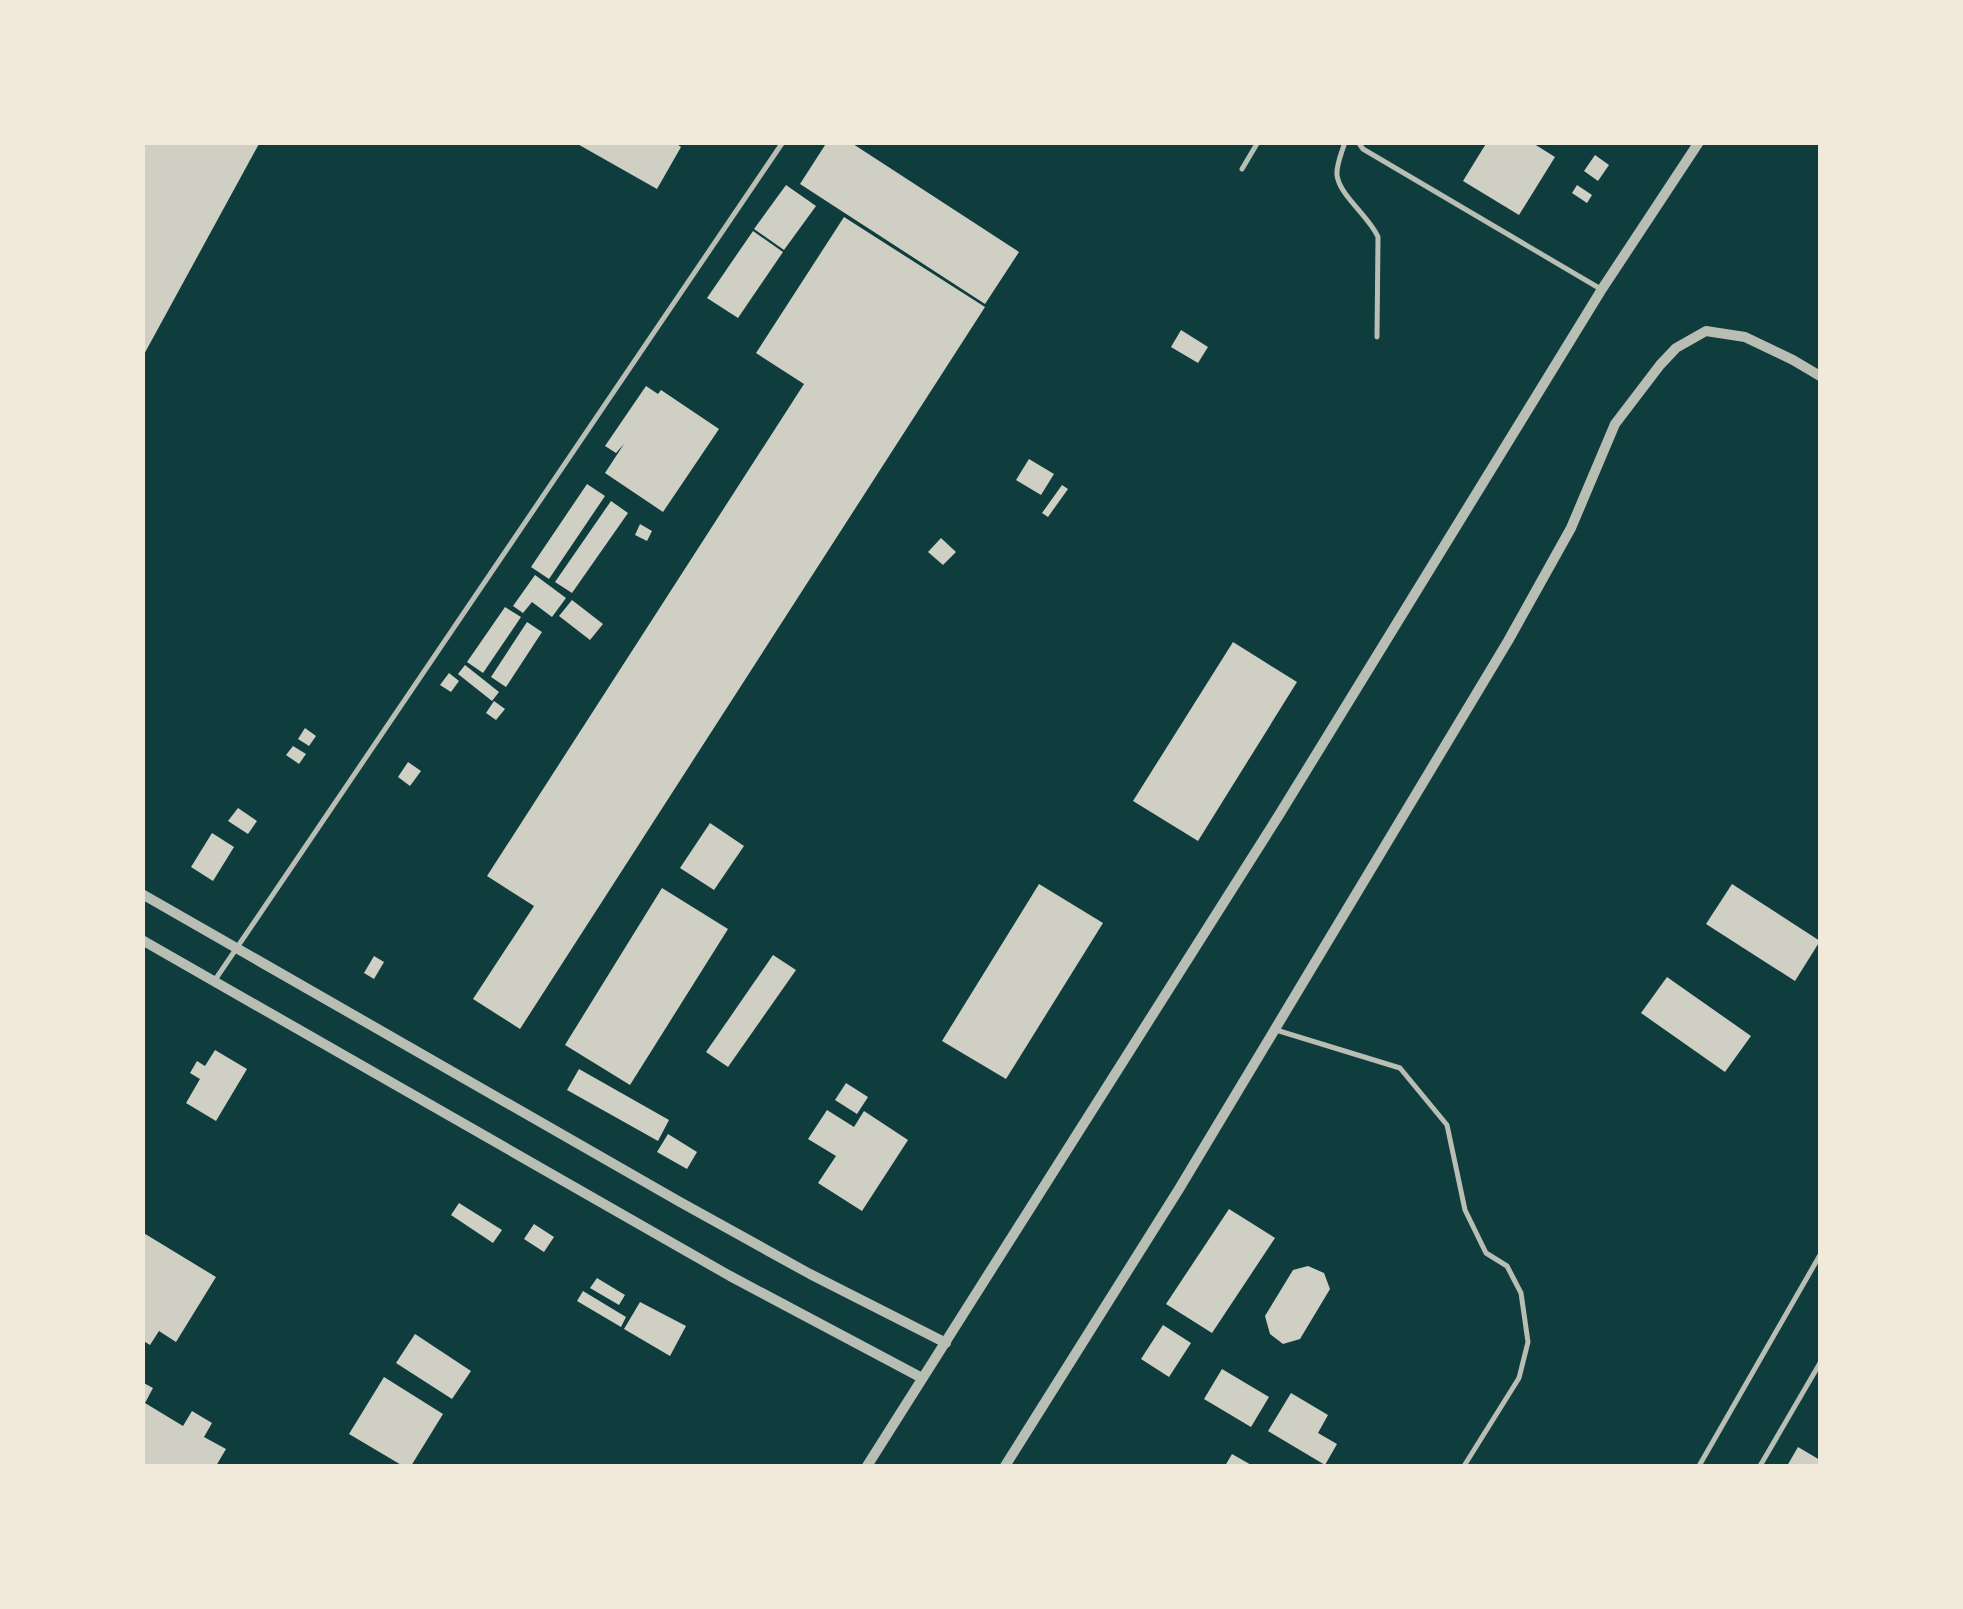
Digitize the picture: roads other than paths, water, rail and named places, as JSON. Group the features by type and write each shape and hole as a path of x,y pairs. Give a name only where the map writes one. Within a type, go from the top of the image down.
{"street":[{"path":"868,1466 1269,831 1602,289 1699,142"},
{"path":"1004,1466 1276,1030 1508,641 1561,548 1615,424 1676,348 1706,331 1745,337 1820,376"},
{"path":"142,894 680,1202 946,1343"},
{"path":"142,940 576,1190 922,1378"}],"lane":[{"path":"214,980 784,142"},
{"path":"1242,169 1258,142"},
{"path":"1345,142 1337,176 1342,190 1372,224 1378,237 1376,337"},
{"path":"1358,142 1363,149 1602,289"},
{"path":"1276,1030 1400,1068 1447,1125 1465,1210 1486,1253 1507,1266 1521,1293 1528,1342 1519,1378 1464,1466"},
{"path":"1699,1466 1820,1255"},
{"path":"1760,1466 1820,1363"}]}
